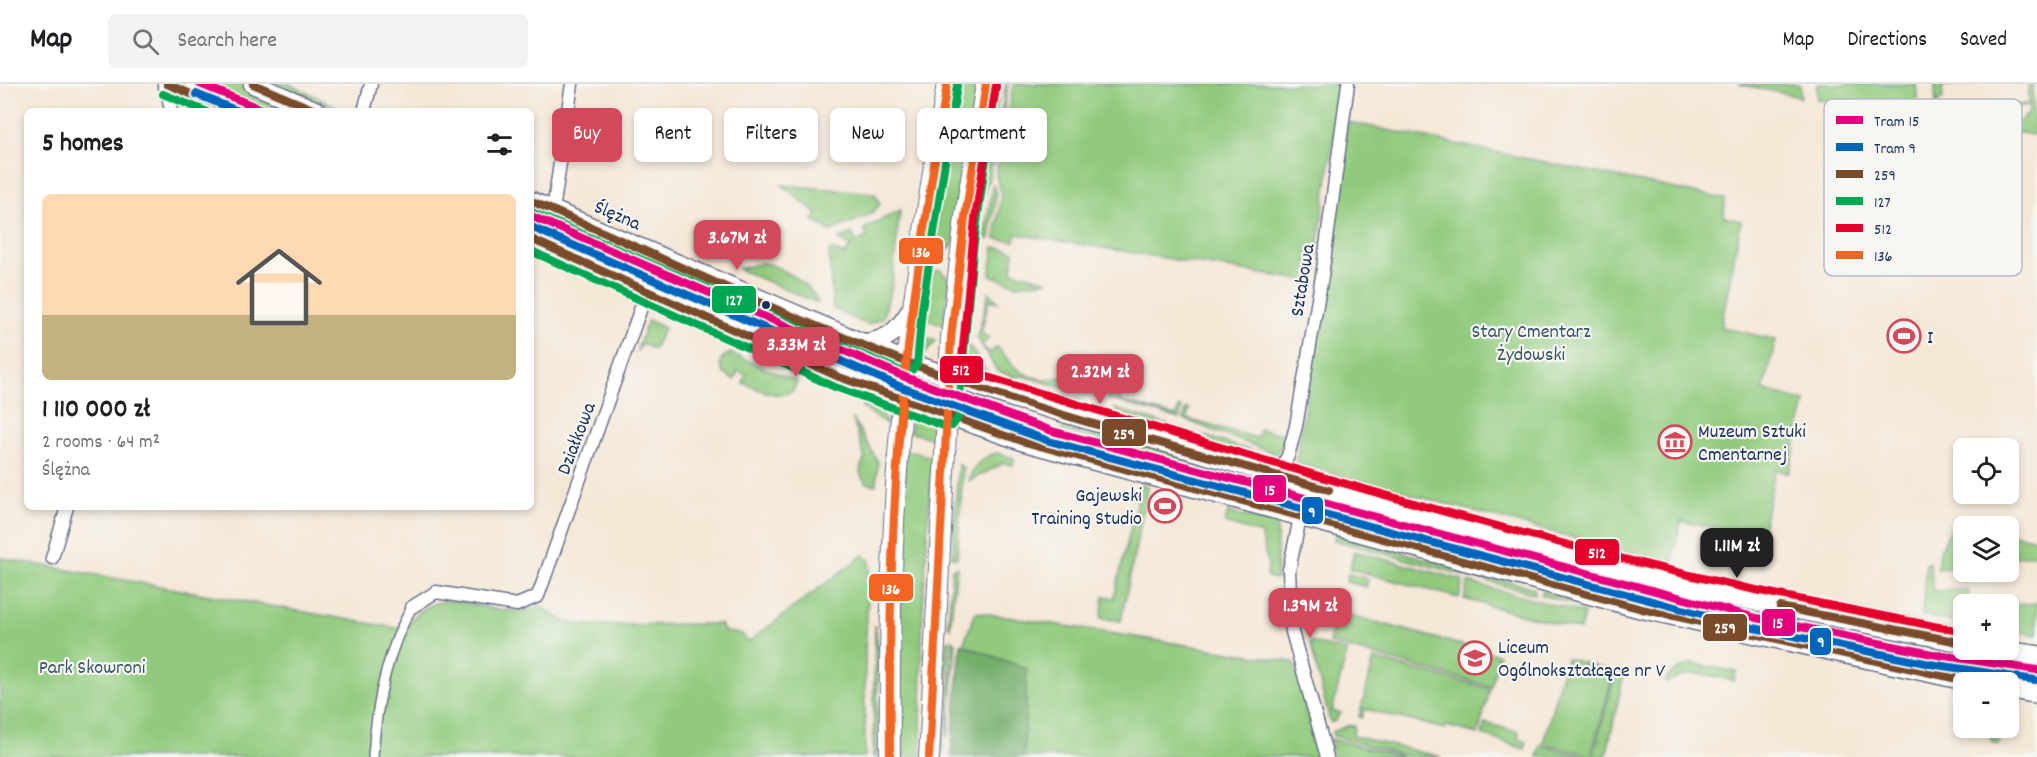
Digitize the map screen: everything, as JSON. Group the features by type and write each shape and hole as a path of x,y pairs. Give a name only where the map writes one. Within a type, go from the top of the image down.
{"main road":[{"path":"166,84 200,105 216,108"},
{"path":"253,84 310,108"},
{"path":"890,757 891,596 903,401 912,308 947,84"},
{"path":"929,757 950,377 962,240 986,84"},
{"name":"Ślężna","path":"534,202 907,362 950,377 1272,474 1643,575 1753,601 1953,641"},
{"path":"534,240 839,377 903,401 1078,458 1642,609 1953,678"},
{"path":"862,343 878,341 889,336 897,330 912,308"},
{"path":"2019,653 2037,655"},
{"path":"2019,691 2037,694"}],"street":[{"path":"166,84 170,108"},
{"path":"365,108 371,84"},
{"path":"553,210 572,84"},
{"name":"Sztabowa","path":"1272,474 1283,465 1288,456 1296,426 1322,276 1348,84"},
{"name":"Działkowa","path":"373,757 385,674 395,644 412,607 436,592 517,605 538,596 647,291"},
{"path":"52,558 66,510"},
{"path":"1299,518 1289,570 1292,632 1327,757"}],"green space":[{"path":"185,84 237,84 295,108 248,108"},
{"path":"273,84 289,84 334,105 332,107 324,105"},
{"path":"955,84 978,84 974,108 952,108"},
{"path":"994,84 1001,84 997,108 990,108"},
{"path":"1006,84 1008,84 1004,108 1002,108"},
{"path":"1013,84 1341,84 1313,282 1016,234 1015,241 995,239 1001,195 996,175 999,162 1047,162 1047,108 1009,108"},
{"path":"1738,84 1800,84 1801,97"},
{"path":"1817,84 1916,84 1918,99 1824,100 1817,99"},
{"path":"1935,84 1971,84 1942,86 1943,99 1936,99"},
{"path":"2028,84 2033,84 2034,135 2022,133 2022,119 2029,113 2029,106 2022,106 2022,104 2029,104"},
{"name":"Stary Cmentarz Żydowski","path":"1348,122 1725,199 1724,217 1741,221 1721,327 1776,340 1763,390 1805,402 1789,473 1775,470 1762,536 1681,521 1672,564 1296,464"},
{"path":"945,162 966,162 953,244 950,248 941,250 935,241"},
{"path":"981,162 990,162 991,175 982,195 980,195"},
{"path":"993,184 996,195 990,239 984,238"},
{"path":"782,185 874,193 880,203 872,213 865,217 830,231 813,220 817,214"},
{"path":"900,210 892,285 883,318 868,325 833,309 829,251 833,250 845,255 850,246 839,239 852,233 856,242 867,237 864,229"},
{"path":"994,247 1014,251 1012,271 1048,281 1016,285 990,275"},
{"path":"761,263 776,267 794,277 810,290 818,303 738,269"},
{"path":"940,270 950,280 943,325 924,319 929,279"},
{"path":"989,292 998,302 989,300 981,333 989,338 982,345 989,353 997,347 1017,369 1034,377 1079,380 1087,388 1087,394 997,371 977,337"},
{"path":"648,320 664,328 654,349 642,344 636,352"},
{"path":"923,337 936,340 926,353 923,351"},
{"path":"960,345 970,347 989,376 966,366"},
{"path":"730,353 797,382 793,391 774,394 762,391 743,383 746,375 738,371 734,380 723,373 720,364 722,358"},
{"path":"1013,383 1021,383 1081,400 1073,402"},
{"path":"1114,384 1122,391 1120,401 1176,416 1179,407 1182,408 1179,419 1108,399 1107,390"},
{"path":"864,401 880,410 889,426 862,407"},
{"path":"1113,408 1259,453 1273,463 1264,463 1124,417"},
{"path":"1186,409 1189,409 1187,419 1257,438 1260,429 1287,435 1287,440 1276,454 1183,419"},
{"path":"919,415 932,421 933,439 909,432 912,418"},
{"path":"853,419 878,462 876,485 867,483 861,474 865,459"},
{"path":"1064,426 1161,449 1332,497 1331,503 1062,431"},
{"path":"906,450 932,457 922,624 921,757 896,757 896,662"},
{"path":"997,453 1014,458 1013,465 1004,463 969,481 972,471 979,462"},
{"path":"958,464 963,468 957,558 952,557"},
{"path":"1141,484 1148,486 1121,621 1101,618 1104,596 1114,598"},
{"path":"1228,512 1277,524 1277,579 1267,577 1268,565 1261,534 1225,523"},
{"path":"1953,524 1953,568 1937,569 1939,553"},
{"path":"1335,534 1534,588 1535,594 1334,540"},
{"path":"2019,535 2037,539 2037,554 2019,557"},
{"path":"1354,551 1463,580 1459,598 1350,569"},
{"name":"Park Skowroni","path":"863,555 870,561 865,651 865,757 0,757 0,558 395,628 406,626 419,612 432,604 445,601 517,611 540,606 563,621 580,625 720,624 725,632 742,634 748,642"},
{"path":"1926,563 1930,563 1933,591 1968,590 1968,594 1953,594 1953,621 1922,616"},
{"path":"957,567 950,628 948,624 952,569"},
{"path":"1348,574 1368,579 1366,587 1346,582"},
{"path":"1468,582 1584,613 1580,630 1464,599"},
{"path":"1543,591 1635,615 1636,621 1541,595"},
{"path":"1760,591 1953,630 1953,633 1762,595"},
{"path":"2037,603 2037,635 2019,632 2019,604"},
{"path":"976,612 1293,662 1306,697 1320,757 1024,757 1024,742 970,649 963,644"},
{"path":"1338,612 1499,655 1491,687 1329,643"},
{"path":"875,625 878,647 877,757 873,757"},
{"path":"950,640 942,757 937,757 946,643"},
{"path":"953,640 956,643 947,736"},
{"path":"1310,642 1347,651 1332,711 1341,713 1334,722 1330,722"},
{"path":"961,644 1027,669 1024,757 951,757"},
{"path":"1566,658 1614,672 1591,756 1543,743"},
{"path":"1374,659 1490,689 1478,734 1446,726 1445,729 1364,709 1362,718 1359,717"},
{"path":"1691,664 1736,671 1734,681 1692,674 1675,678 1667,683 1665,681 1673,672"},
{"path":"1616,670 1624,673 1606,757 1593,757"},
{"path":"1485,723 1519,732 1518,739 1527,741 1525,749 1482,735"},
{"path":"1349,725 1354,726 1353,736 1441,757 1409,757 1333,736 1332,732"},
{"path":"1990,738 2000,738 1998,744"},
{"path":"1330,739 1402,757 1333,757"},
{"path":"1541,745 1585,757 1537,757"}],"tram line":[{"name":"15","path":"200,84 259,108"},
{"name":"9","path":"196,94 231,108"},
{"name":"15","path":"534,217 905,377 1052,431 1757,618 1932,654 2037,670"},
{"name":"9","path":"534,228 901,387 1049,441 1754,628 1930,664 2035,680"}],"transit line":[{"name":"259","path":"167,84 225,108"},
{"name":"259","path":"253,84 310,108"},
{"name":"136","path":"890,757 890,664 896,478 908,347 947,84"},
{"name":"136","path":"929,757 951,338 965,217 986,84"},
{"name":"127","path":"534,213 903,372 910,372 917,364 922,309 957,86"},
{"name":"127","path":"534,252 835,387 944,426 952,426 958,418 973,251 996,86"},
{"name":"512","path":"996,86 975,218 961,369 1303,472 1561,543 1726,583 1953,630"},
{"name":"127","path":"163,94 198,108"},
{"name":"259","path":"534,202 778,310 928,370 1077,419 1329,490"},
{"name":"259","path":"534,240 839,377 1025,442 1642,609 1953,678"},
{"name":"259","path":"1780,607 1953,641"}],"place":[{"name":"I","path":"1904,336"},
{"name":"Muzeum Sztuki Cmentarnej","path":"1675,442"},
{"name":"Gajewski Training Studio","path":"1165,506"},
{"name":"Liceum Ogólnokształcące nr V","path":"1475,658"}]}
